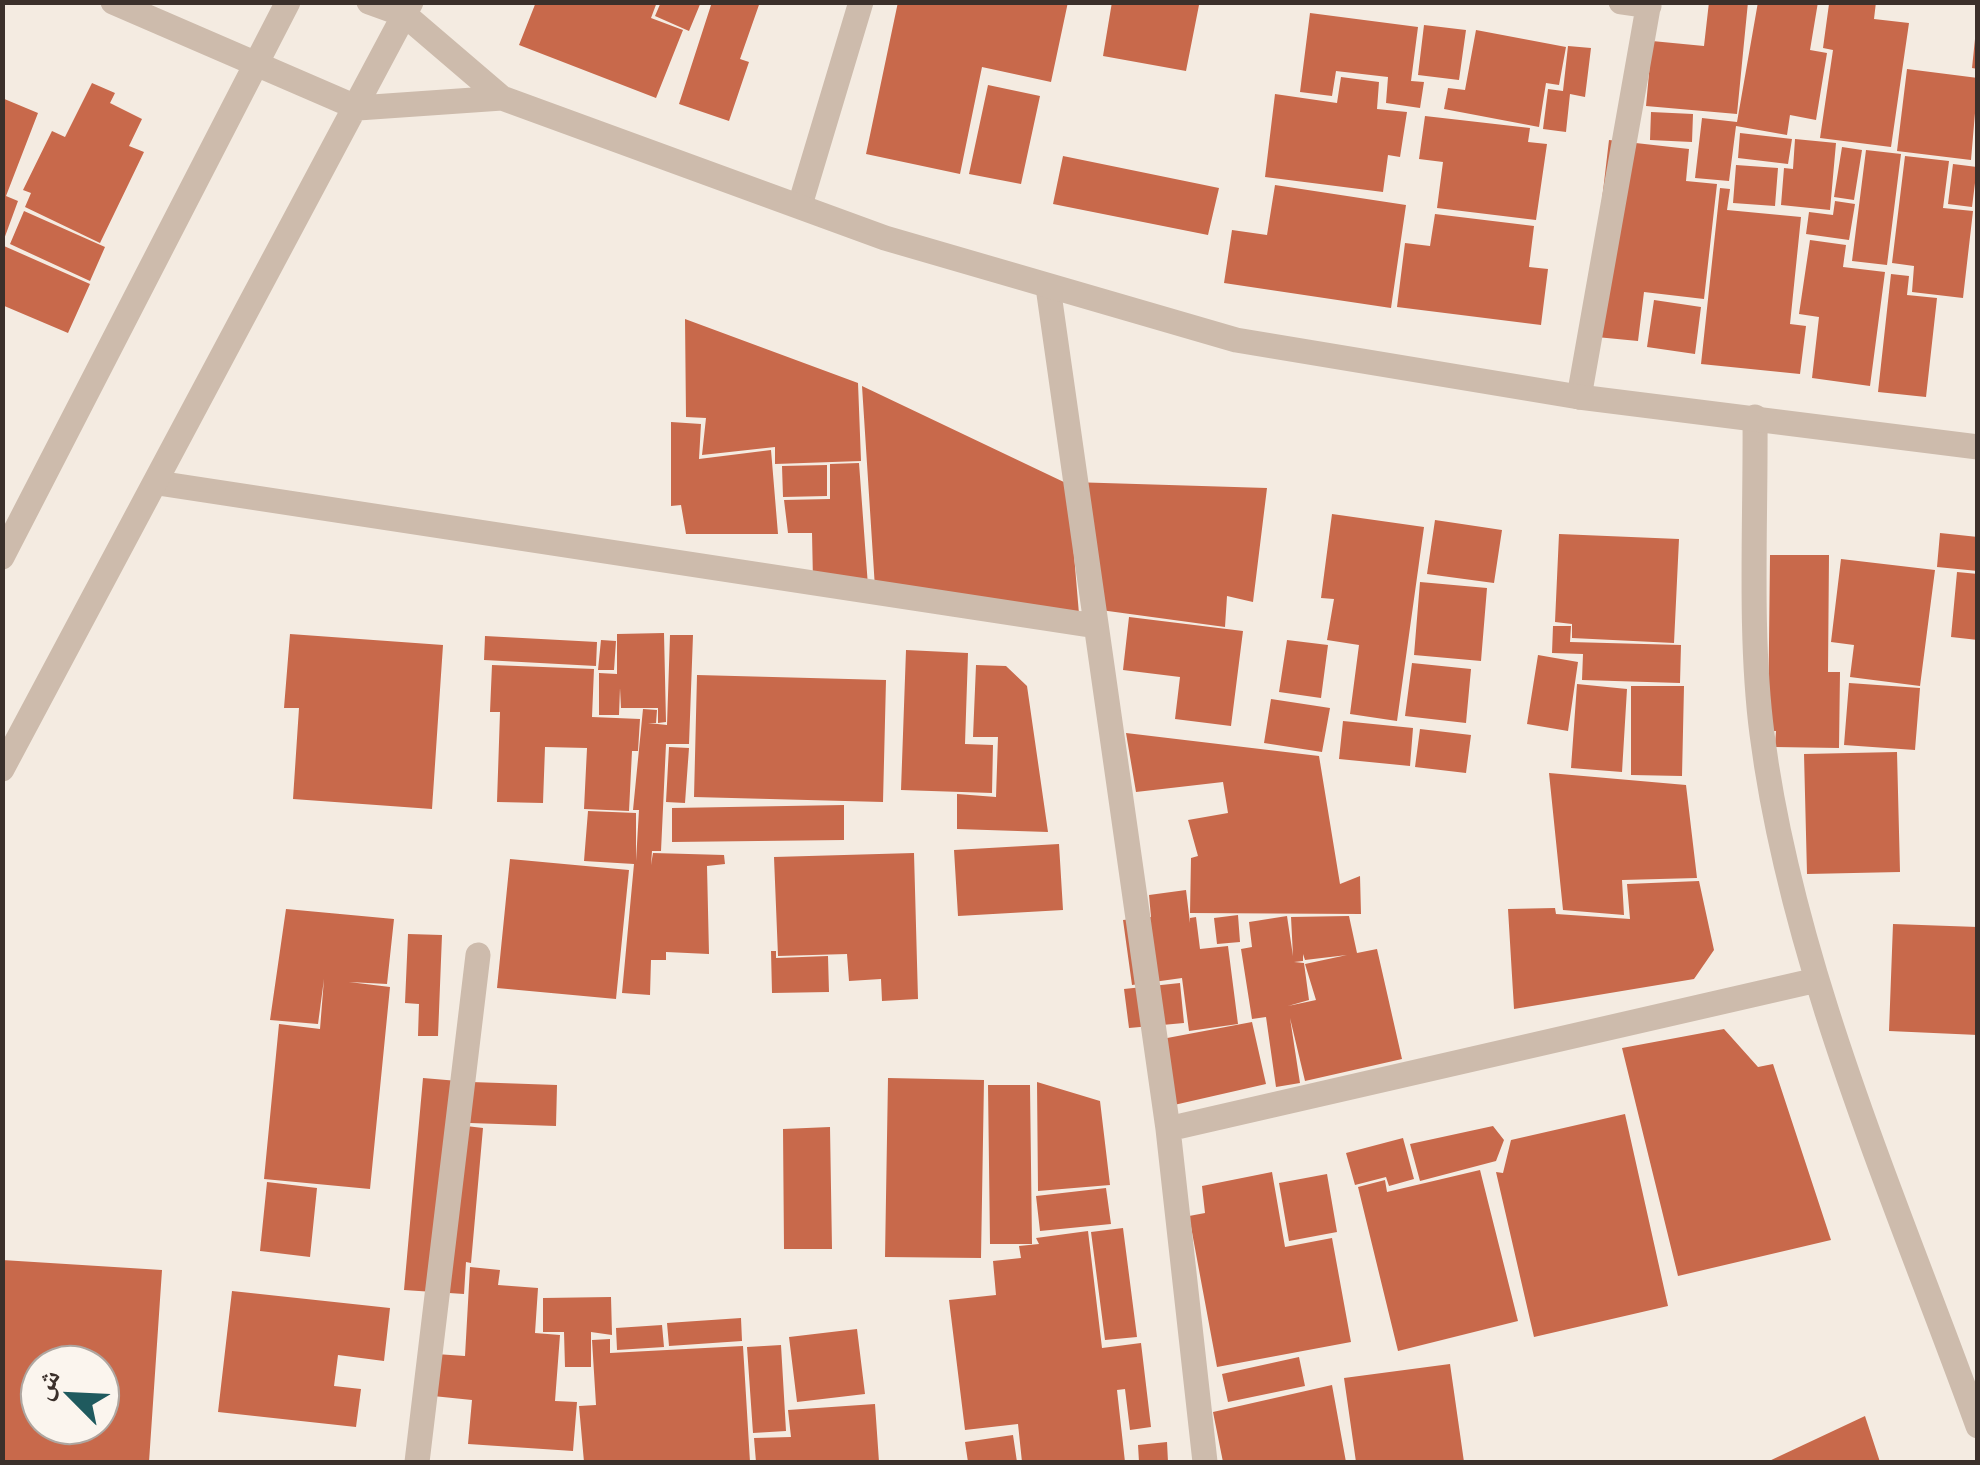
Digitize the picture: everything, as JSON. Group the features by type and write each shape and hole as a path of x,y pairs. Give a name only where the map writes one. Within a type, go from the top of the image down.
{"street":[{"path":"113,2 358,108 502,98"},
{"path":"2,556 288,2"},
{"path":"369,2 408,9 502,98 885,238 1236,340 1579,396 1978,446"},
{"path":"800,206 862,2"},
{"path":"1579,396 1649,4 1621,2"},
{"path":"2,769 408,9"},
{"path":"1048,287 1168,1129 1205,1462"},
{"path":"1755,417 1757,658 1762,735 1817,980 1978,1426"},
{"path":"158,483 1096,626"},
{"path":"416,1462 478,956"},
{"path":"1168,1129 1817,980"}],"building":[{"path":"536,2 657,2 651,18 683,30 656,98 519,45"},
{"path":"661,2 701,2 689,31 655,16"},
{"path":"712,2 760,2 740,59 749,62 729,121 679,104"},
{"path":"898,2 1068,2 1051,82 982,67 960,174 866,154"},
{"path":"1112,2 1199,5 1186,71 1103,56"},
{"path":"1709,2 1748,2 1737,114 1646,106 1652,41 1704,46"},
{"path":"1758,2 1818,2 1810,50 1827,53 1816,120 1790,115 1787,135 1736,126 1729,181 1695,178 1702,118 1737,122"},
{"path":"1876,2 1874,19 1909,23 1891,147 1820,138 1833,50 1823,48 1829,4"},
{"path":"1310,13 1418,27 1411,81 1424,82 1420,108 1386,103 1388,77 1336,71 1332,96 1300,92"},
{"path":"1424,25 1466,30 1459,80 1418,75"},
{"path":"1476,30 1566,47 1559,85 1546,83 1539,127 1444,109 1448,88 1465,90"},
{"path":"1978,39 1978,69 1972,68"},
{"path":"1568,46 1591,48 1585,97 1570,94 1566,132 1543,129 1548,89 1563,91"},
{"path":"1907,69 1978,78 1971,160 1897,151"},
{"path":"1341,77 1379,82 1377,109 1407,112 1400,157 1388,155 1383,192 1265,177 1275,94 1337,103"},
{"path":"92,83 115,93 110,103 142,119 129,146 144,152 100,243 25,207 31,193 23,190 52,131 65,137"},
{"path":"988,85 1040,96 1021,184 969,174"},
{"path":"2,98 38,113 6,196 18,201 3,242"},
{"path":"1651,112 1693,114 1692,142 1650,140"},
{"path":"1425,116 1530,128 1528,142 1547,144 1536,220 1437,208 1443,162 1419,159"},
{"path":"1740,133 1792,139 1788,164 1738,158"},
{"path":"1795,139 1836,143 1830,210 1781,205 1784,168 1793,169"},
{"path":"1609,140 1689,149 1686,181 1717,184 1704,299 1644,292 1638,341 1586,336"},
{"path":"1842,147 1862,150 1854,200 1834,197"},
{"path":"1866,150 1901,154 1887,265 1852,261"},
{"path":"1063,156 1219,188 1208,235 1053,204"},
{"path":"1905,156 1949,161 1943,208 1973,211 1963,298 1912,292 1914,266 1892,263"},
{"path":"1953,164 1977,167 1972,207 1948,204"},
{"path":"1736,165 1778,168 1775,206 1733,203"},
{"path":"1275,185 1406,205 1391,308 1224,283 1232,230 1267,235"},
{"path":"1720,188 1730,189 1727,210 1801,217 1790,324 1806,326 1800,374 1701,364"},
{"path":"1835,201 1855,204 1849,240 1806,234 1809,212 1833,215"},
{"path":"24,211 105,247 90,281 10,244"},
{"path":"1435,214 1534,226 1529,267 1548,269 1541,325 1397,307 1405,243 1430,246"},
{"path":"1810,240 1846,245 1843,267 1885,272 1870,386 1812,378 1819,317 1799,314"},
{"path":"4,246 90,284 68,333 2,305"},
{"path":"1891,274 1909,276 1907,295 1937,298 1926,397 1878,392"},
{"path":"1654,300 1701,307 1695,354 1647,347"},
{"path":"685,319 858,383 861,461 775,464 775,447 702,455 706,418 686,417"},
{"path":"862,386 1068,484 1079,614 875,588"},
{"path":"671,422 701,424 699,459 771,450 778,534 686,534 681,505 671,506"},
{"path":"859,463 868,586 813,581 812,533 788,533 784,500 830,499 830,464"},
{"path":"827,465 827,496 783,497 782,466"},
{"path":"1071,482 1267,488 1253,602 1227,596 1225,627 1086,608"},
{"path":"1332,514 1424,527 1397,721 1350,714 1359,645 1327,640 1334,599 1321,598"},
{"path":"1435,520 1502,530 1494,583 1427,574"},
{"path":"1940,533 1978,537 1978,571 1937,567"},
{"path":"1559,534 1679,539 1674,643 1572,638 1572,624 1555,622"},
{"path":"1770,555 1829,555 1828,672 1840,672 1839,748 1775,747 1776,731 1768,731"},
{"path":"1841,559 1935,570 1920,686 1850,677 1854,645 1831,642"},
{"path":"1957,572 1978,574 1978,640 1951,637"},
{"path":"1420,582 1487,588 1481,661 1414,655"},
{"path":"1129,617 1243,631 1231,726 1175,719 1180,677 1123,670"},
{"path":"1553,626 1571,626 1570,642 1681,645 1680,683 1582,680 1583,654 1552,653"},
{"path":"664,633 666,722 658,723 658,708 621,708 620,688 619,715 599,715 599,673 617,674 617,634"},
{"path":"290,634 443,645 432,809 293,799 299,708 284,708"},
{"path":"670,635 693,635 689,744 666,744 661,851 652,851 651,865 653,853 724,855 725,864 707,866 709,954 666,952 666,960 651,960 650,995 622,993 634,864 584,861 588,811 636,813 636,861 639,810 633,810 643,709 657,710 656,723 648,723 667,725"},
{"path":"485,636 597,642 596,666 484,660"},
{"path":"601,640 616,641 614,670 598,670"},
{"path":"1287,640 1328,645 1321,698 1279,692"},
{"path":"906,650 968,653 965,744 993,745 992,793 901,790"},
{"path":"1538,655 1578,662 1568,731 1527,724"},
{"path":"1412,663 1471,669 1466,723 1405,716"},
{"path":"492,665 594,669 592,717 640,719 638,751 632,751 629,811 584,809 587,748 545,747 543,803 497,802 500,712 490,712"},
{"path":"976,665 1006,666 1027,686 1048,832 957,829 957,794 996,797 998,737 973,737"},
{"path":"697,675 886,680 883,802 694,797"},
{"path":"1849,683 1920,688 1915,750 1844,745"},
{"path":"1577,684 1627,689 1622,772 1571,768"},
{"path":"1631,686 1684,686 1682,776 1631,775"},
{"path":"1271,699 1330,708 1322,752 1264,743"},
{"path":"1343,721 1413,728 1410,766 1339,759"},
{"path":"1420,729 1471,735 1466,773 1415,767"},
{"path":"1126,733 1319,756 1340,884 1360,876 1361,914 1190,913 1191,858 1198,856 1188,820 1228,813 1223,782 1136,792"},
{"path":"669,747 689,748 685,803 666,802"},
{"path":"1897,752 1900,872 1807,874 1804,754"},
{"path":"1549,773 1686,785 1697,878 1622,880 1624,915 1563,910"},
{"path":"844,805 844,840 672,842 672,808"},
{"path":"1059,844 1063,910 958,916 954,850"},
{"path":"914,853 918,999 882,1001 881,979 849,981 847,954 778,956 774,857"},
{"path":"510,859 629,870 616,999 497,988"},
{"path":"1699,881 1714,950 1694,979 1514,1009 1508,909 1555,908 1556,914 1630,919 1627,884"},
{"path":"1186,890 1190,923 1190,918 1196,917 1200,949 1228,946 1238,1024 1189,1031 1182,978 1132,985 1123,920 1151,917 1149,895"},
{"path":"286,909 394,919 387,984 349,982 390,987 370,1189 264,1179 279,1024 320,1029 324,979 318,1024 270,1020"},
{"path":"1238,915 1240,942 1217,944 1214,918"},
{"path":"1287,916 1293,956 1291,917 1349,916 1357,953 1377,949 1402,1059 1305,1081 1290,1018 1300,1083 1276,1087 1266,1017 1252,1019 1241,949 1252,947 1249,922","holes":["1303,954 1305,960 1347,955 1305,964 1316,1000 1288,1006 1309,1000 1304,963 1294,962 1303,961"]},
{"path":"1893,924 1978,927 1978,1035 1889,1031"},
{"path":"408,934 442,935 438,1036 418,1036 419,1004 405,1003"},
{"path":"771,951 776,951 776,958 828,956 829,992 772,993"},
{"path":"1180,983 1184,1023 1129,1028 1124,989"},
{"path":"1252,1022 1266,1084 1174,1105 1146,1042"},
{"path":"1724,1029 1758,1067 1773,1064 1831,1240 1678,1276 1622,1048"},
{"path":"423,1078 470,1082 466,1126 483,1128 471,1263 466,1262 464,1294 404,1290"},
{"path":"888,1078 984,1080 981,1258 885,1257"},
{"path":"471,1082 557,1085 556,1126 470,1123"},
{"path":"1037,1082 1100,1101 1110,1185 1038,1191"},
{"path":"988,1085 1030,1085 1032,1244 990,1244"},
{"path":"1625,1114 1668,1306 1534,1337 1496,1172 1503,1173 1511,1140"},
{"path":"1493,1126 1504,1140 1496,1161 1420,1181 1410,1144"},
{"path":"830,1127 832,1249 784,1249 783,1129"},
{"path":"1403,1138 1414,1179 1389,1186 1386,1177 1355,1185 1346,1153"},
{"path":"1480,1170 1518,1321 1398,1351 1358,1187 1385,1180 1387,1192"},
{"path":"1272,1172 1285,1247 1332,1238 1351,1342 1217,1367 1189,1216 1205,1213 1202,1186"},
{"path":"1327,1174 1337,1232 1289,1241 1279,1183"},
{"path":"267,1182 317,1188 310,1257 260,1251"},
{"path":"1106,1188 1111,1224 1040,1231 1036,1196"},
{"path":"1123,1228 1137,1337 1105,1340 1091,1232"},
{"path":"1088,1231 1102,1348 1141,1343 1151,1427 1130,1430 1125,1389 1117,1390 1125,1462 1022,1462 1018,1424 965,1430 949,1300 996,1295 993,1261 1021,1258 1019,1246 1039,1244 1036,1238"},
{"path":"2,1260 162,1270 149,1462 2,1462"},
{"path":"470,1267 500,1270 498,1285 538,1288 535,1333 560,1335 555,1401 577,1402 573,1451 468,1444 472,1400 433,1396 436,1354 465,1356"},
{"path":"232,1291 390,1308 384,1361 338,1355 334,1386 361,1389 356,1427 218,1412"},
{"path":"611,1297 612,1335 591,1332 591,1367 565,1367 564,1332 543,1332 543,1298"},
{"path":"741,1318 742,1341 669,1346 667,1323"},
{"path":"662,1325 664,1347 617,1350 616,1328"},
{"path":"857,1329 865,1394 797,1402 789,1337"},
{"path":"610,1339 610,1353 743,1346 750,1462 584,1462 579,1406 596,1405 592,1340"},
{"path":"781,1345 786,1431 753,1433 747,1347"},
{"path":"1299,1357 1305,1386 1228,1402 1222,1374"},
{"path":"1450,1364 1464,1462 1356,1462 1344,1378"},
{"path":"1332,1385 1346,1462 1223,1462 1213,1412"},
{"path":"875,1404 879,1462 756,1462 754,1438 791,1437 788,1410"},
{"path":"1865,1416 1880,1462 1767,1462"},
{"path":"1013,1435 1017,1462 968,1462 965,1442"},
{"path":"1167,1442 1168,1462 1139,1462 1138,1445"}]}
